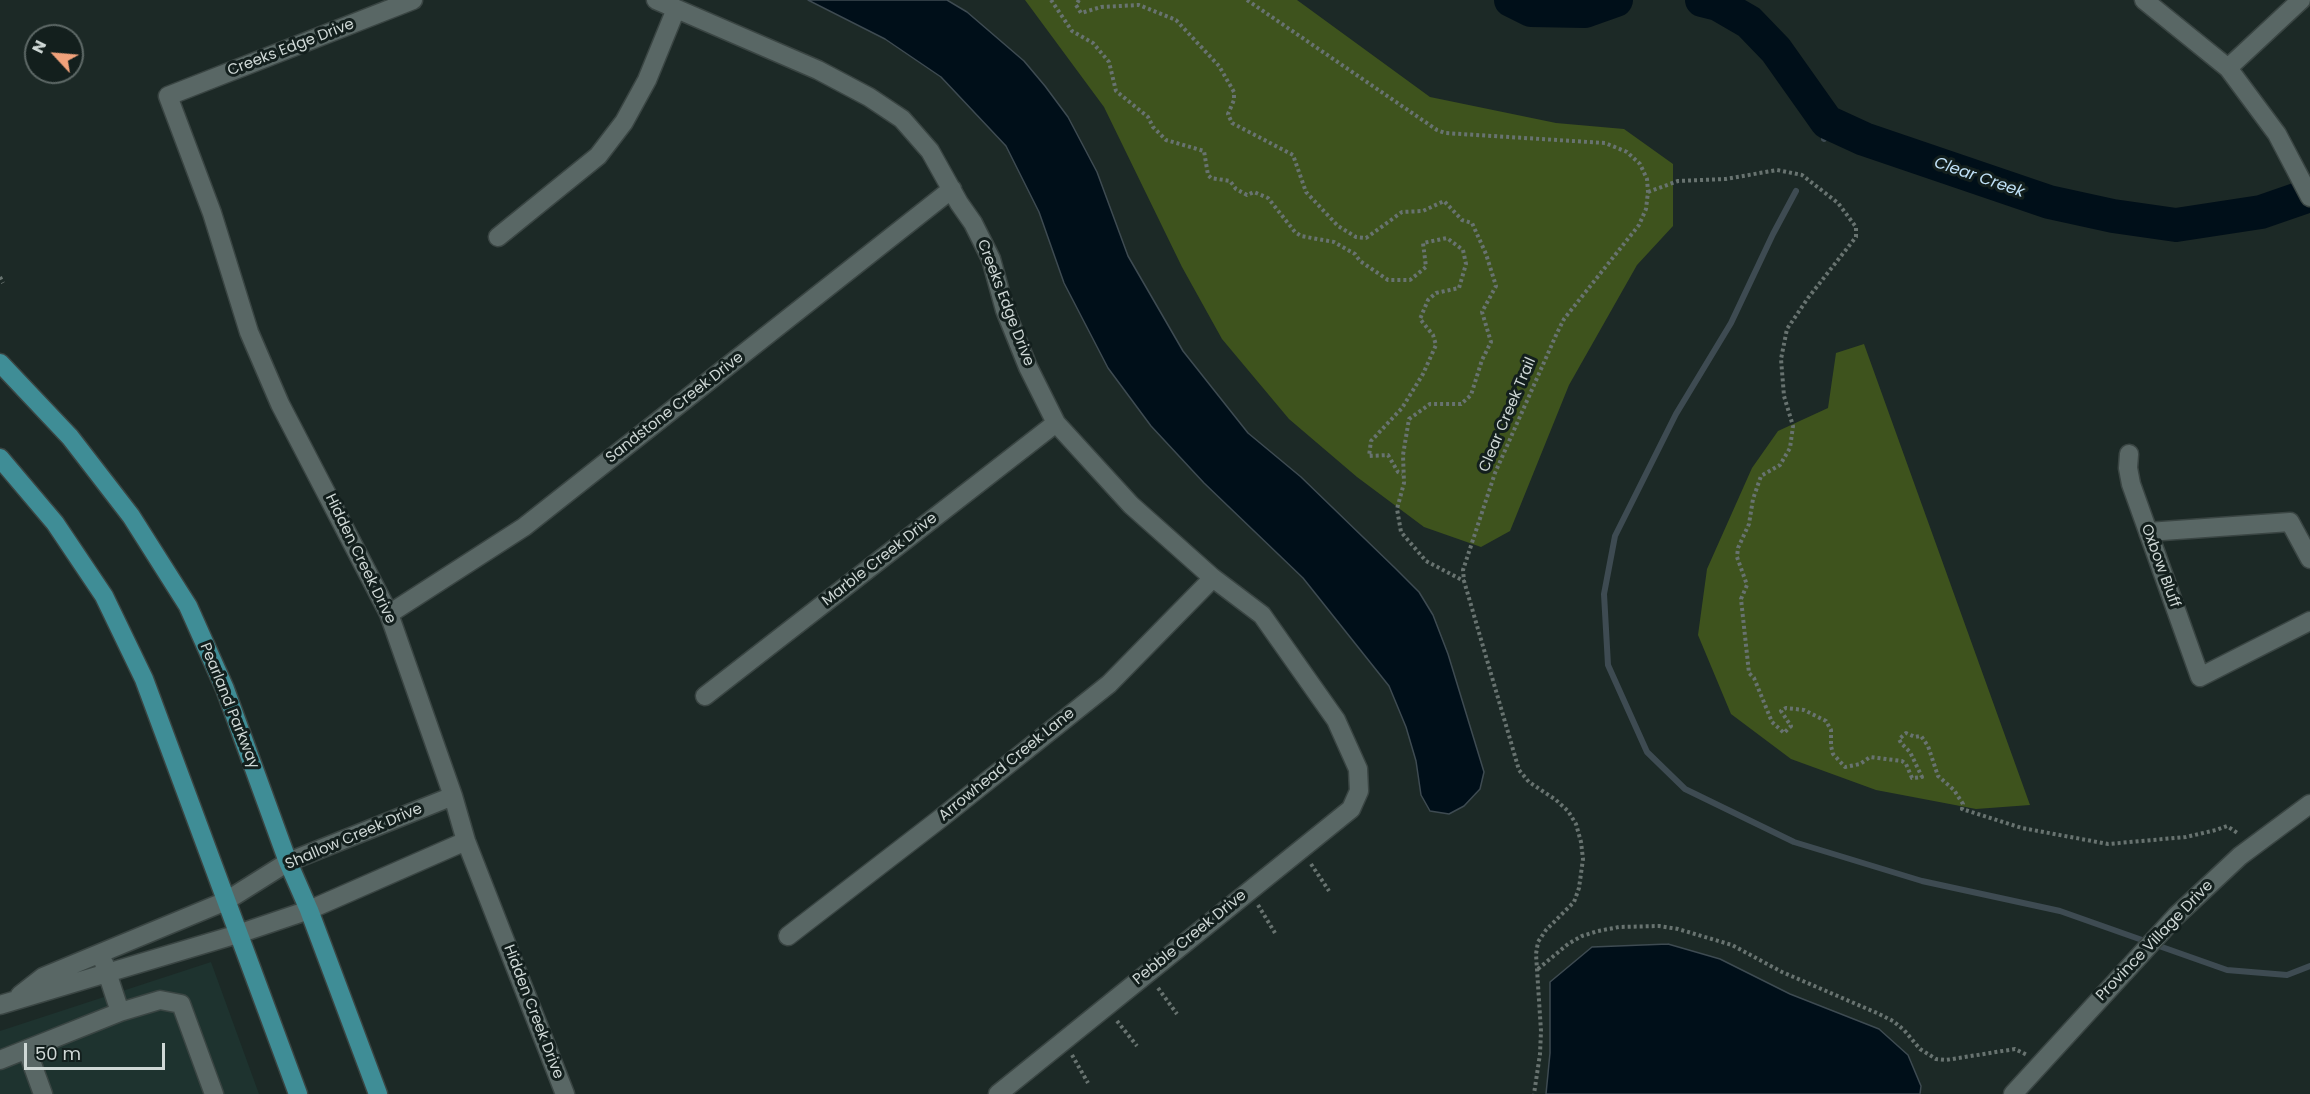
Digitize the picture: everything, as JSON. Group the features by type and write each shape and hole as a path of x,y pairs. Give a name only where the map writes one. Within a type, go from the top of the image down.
{"main road":[{"name":"Pearland Parkway","path":"0,363 70,437 131,516 188,606 225,689 288,862 309,910 378,1094"},
{"path":"0,458 55,523 104,596 144,680 298,1094"}],"street":[{"name":"Creeks Edge Drive","path":"168,96 413,0"},
{"name":"Creeks Edge Drive","path":"656,0 818,70 869,97 902,119 930,151 973,223 991,259 1005,310 1024,358 1056,423 1131,505 1213,578 1262,615 1336,720 1358,769"},
{"path":"2144,0 2228,68 2277,134 2310,197"},
{"path":"2228,68 2301,0"},
{"path":"498,237 598,156 624,123 646,80 676,9"},
{"name":"Hidden Creek Drive","path":"168,96 212,213 249,332 280,404 389,614 453,796 466,841 565,1094"},
{"name":"Sandstone Creek Drive","path":"389,614 524,526 952,189"},
{"name":"Marble Creek Drive","path":"705,696 1056,423"},
{"name":"Oxbow Bluff","path":"2129,454 2128,475 2200,677 2310,621"},
{"path":"2148,532 2290,522 2310,559"},
{"name":"Arrowhead Creek Lane","path":"788,936 1109,684 1213,578"},
{"name":"Pebble Creek Drive","path":"998,1094 1351,809 1359,792 1358,769"},
{"name":"Shallow Creek Drive","path":"6,1004 43,977 226,901 288,862 453,796"},
{"name":"Province Village Drive","path":"2013,1094 2176,916 2240,856 2310,804"},
{"path":"6,1004 238,934 309,910 466,841"},
{"path":"101,952 120,1012"},
{"path":"0,1060 120,1012 160,1000 181,1004 214,1094"},
{"path":"27,1050 43,1094"}],"path":[{"path":"1051,0 1072,31 1093,43 1109,62 1116,91 1148,117 1153,127 1166,140 1204,151 1208,175 1211,178 1230,181 1236,189 1247,195 1254,192 1268,198 1295,232 1301,236 1334,242 1355,254 1360,261 1388,280 1410,279 1426,267 1423,243 1447,238 1463,250 1466,264 1459,288 1436,292 1428,300 1420,319 1433,335 1436,345 1423,374 1402,408 1371,441 1369,456 1388,455 1398,472 1402,474"},
{"path":"1079,0 1076,4 1081,13 1101,7 1139,5 1176,20 1219,66 1234,92 1234,100 1228,114 1232,123 1293,154 1306,192 1338,226 1356,237 1366,238 1402,212 1423,210 1444,201 1462,220 1472,223 1486,254 1496,286 1482,312 1491,342 1482,360 1471,395 1461,404 1430,404 1409,419 1403,455 1404,483 1397,509 1401,532 1426,561 1464,581"},
{"path":"1247,0 1428,127 1445,133 1605,143 1627,152 1640,164 1647,179 1648,192 1678,181 1726,179 1777,170 1802,175 1838,203 1856,227 1856,237 1808,297 1787,329 1781,359 1784,396 1793,426 1790,448 1780,465 1761,476 1753,499 1749,525 1738,548 1737,557 1747,585 1742,599 1749,673 1754,678 1772,722 1784,733 1791,726 1781,713 1786,708 1804,710 1826,721 1831,730 1833,754 1845,767 1860,764 1870,757 1902,761 1906,764 1912,778 1922,777 1910,752 1899,739 1905,733 1915,737 1921,736 1928,746 1938,777 1954,790 1963,804 1962,809 2022,828 2108,844 2186,837 2227,826 2239,834"},
{"name":"Clear Creek Trail","path":"1534,1094 1540,1042 1536,954 1538,942 1546,930 1574,902 1579,888 1583,859 1581,842 1576,824 1568,811 1529,782 1519,770 1464,581 1465,560 1495,473 1557,333 1564,319 1639,225 1646,209 1648,192"},
{"path":"0,277 3,283"},
{"path":"1301,849 1329,891"},
{"path":"1248,891 1275,933"},
{"path":"1538,969 1568,944 1598,931 1649,927 1678,929 1732,945 1782,972 1893,1022 1904,1030 1920,1049 1936,1059 1946,1060 2014,1049 2023,1052 2038,1066"},
{"path":"1147,973 1177,1014"},
{"path":"1106,1006 1137,1046"},
{"path":"1062,1042 1074,1057 1088,1083"}],"shaded area":[{"path":"808,0 947,0 967,12 1024,61 1045,86 1068,117 1097,172 1128,256 1183,351 1248,433 1301,477 1395,568 1419,592 1433,615 1448,654 1484,772 1480,789 1464,806 1449,814 1430,811 1421,795 1416,761 1406,727 1389,686 1303,578 1204,483 1151,426 1108,368 1064,283 1039,212 1006,146 941,77 885,39"},
{"path":"1668,944 1720,959 1790,994 1879,1029 1908,1055 1921,1086 1920,1094 1546,1094 1550,1053 1550,982 1592,947"},
{"path":"211,962 259,1094 0,1094 0,1031"}],"green space":[{"path":"1025,0 1297,0 1430,97 1556,123 1624,129 1673,164 1673,226 1637,265 1569,385 1510,531 1481,547 1424,527 1357,477 1289,419 1222,339 1182,267 1104,107"},
{"path":"1864,344 2030,805 1976,809 1876,790 1791,759 1731,714 1698,635 1707,569 1752,468 1778,431 1828,408 1836,353"}],"waterway":[{"name":"Clear Creek","path":"1511,0 1531,10 1585,11 1616,0"},
{"name":"Clear Creek","path":"1702,0 1718,4 1749,22 1776,50 1827,122 1864,139 2049,202 2113,216 2176,225 2261,212 2310,195"},
{"path":"1824,139 1827,122"},
{"path":"1796,191 1731,323 1676,414 1615,536 1604,594 1608,665 1647,752 1685,789 1794,842 1922,881 2060,911 2227,970 2287,975 2310,966"}]}
